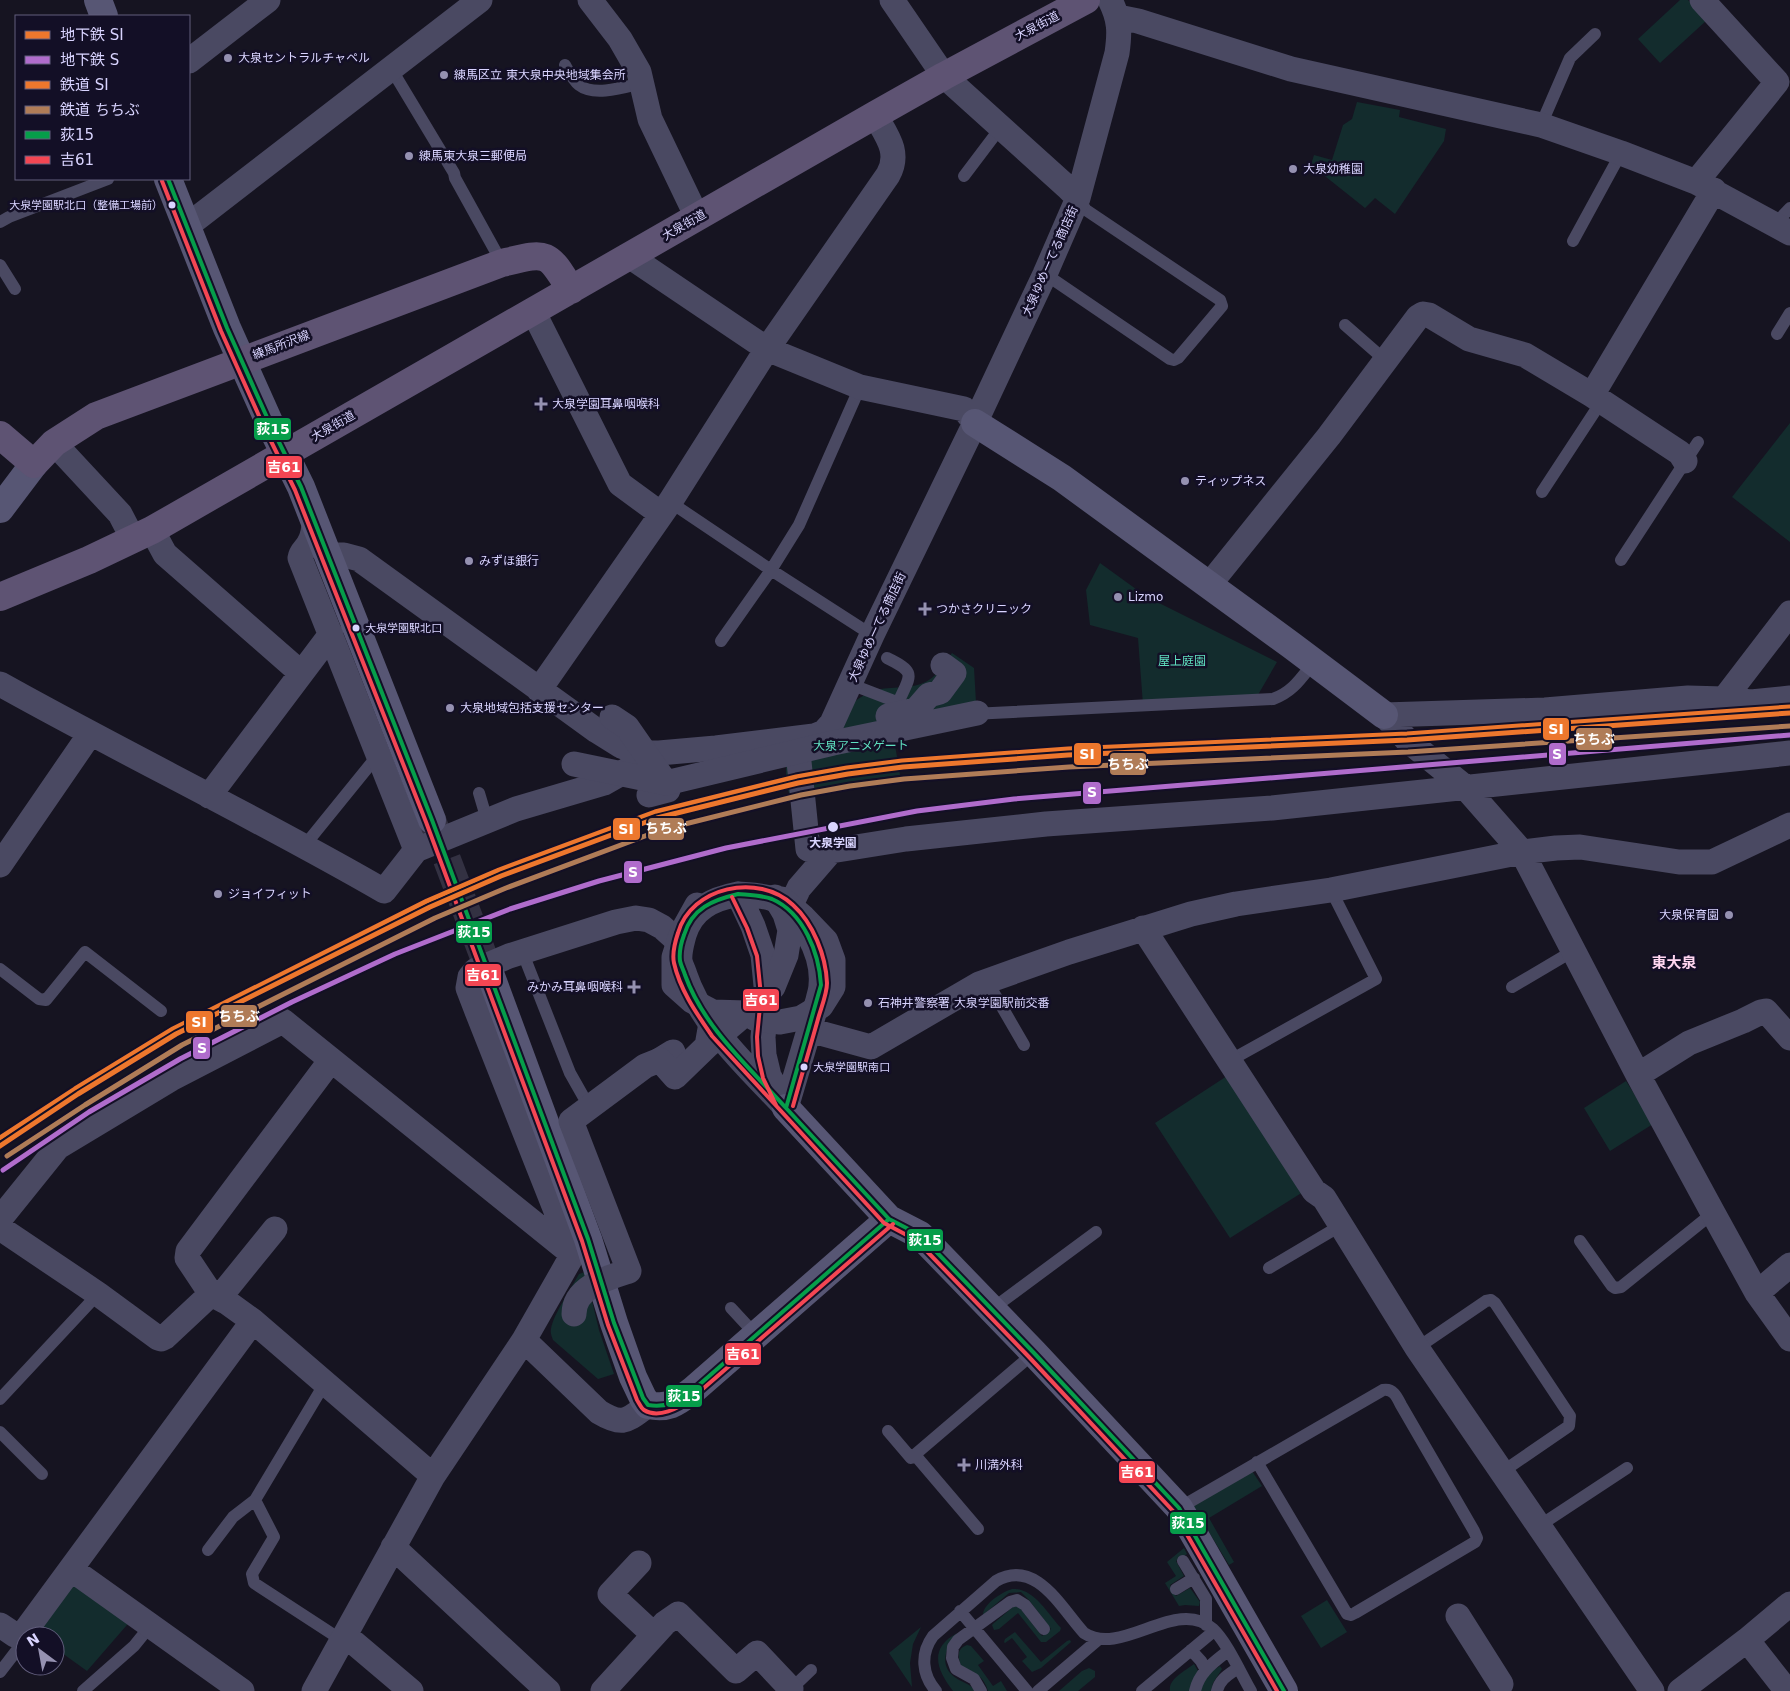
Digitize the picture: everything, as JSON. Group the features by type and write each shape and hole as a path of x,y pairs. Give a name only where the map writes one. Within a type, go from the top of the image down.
{"main road":[{"name":"大泉街道","path":"284,454 875,115 1086,0"},
{"name":"練馬所沢線","path":"34,464 54,442 96,416 502,263 532,256 546,257 556,264 571,290"},
{"path":"0,435 34,464"},
{"path":"0,597 89,560 142,535 284,454"}],"street":[{"path":"98,0 104,15"},
{"path":"190,60 268,0"},
{"path":"187,226 392,70 480,0"},
{"path":"590,0 620,39 639,72 650,119 698,217"},
{"path":"892,0 944,76 1078,198"},
{"path":"1596,398 1705,186 1783,75 1702,0"},
{"path":"1114,8 1138,21 1291,69 1541,125 1621,153 1705,186 1785,222"},
{"name":"大泉ゆめーてる商店街","path":"327,555 344,555 359,559 597,732 621,746 640,753 716,748 814,736 824,732 832,723 872,635 975,423 1045,274 1078,198 1117,54 1119,35 1114,8"},
{"path":"538,690 666,508 767,349 893,167 894,157 892,148 875,115"},
{"path":"168,180 242,360 300,487 432,820"},
{"path":"629,256 767,349 860,387 964,409 975,423 1062,478 1314,662 1384,715 1407,740 1464,787 1522,852 1572,951 1713,1213 1758,1293 1790,1339"},
{"path":"533,312 620,484 666,508"},
{"path":"1209,585 1329,436 1418,317 1423,314 1429,315 1469,339 1525,355 1596,398 1680,453 1692,452"},
{"path":"54,442 120,514 142,535 301,673"},
{"path":"0,510 34,464"},
{"path":"314,521 314,532 308,545 300,553 300,558 416,850"},
{"path":"1724,699 1790,613"},
{"path":"209,796 331,634"},
{"path":"920,718 929,695 940,692 954,674 943,665"},
{"path":"0,684 90,734 305,845 384,891 416,850 516,809 604,783 637,764 640,753"},
{"path":"1384,715 1545,710 1688,698 1751,702 1790,698"},
{"path":"574,764 661,790 920,718 977,706"},
{"path":"612,717 627,727 661,790"},
{"path":"0,865 90,734"},
{"path":"798,752 808,849"},
{"path":"782,902 799,888 831,851 915,838 1046,824 1272,808 1790,753"},
{"path":"697,905 682,932 674,957 674,985 692,1000 713,1012 746,1014 756,1019 780,1022 801,1018 814,1021 871,1047 987,981 1069,952 1191,914 1236,904 1331,890 1522,852 1556,848 1580,847 1679,862 1712,862 1790,825"},
{"path":"738,894 753,926 763,955 767,996 763,1037 764,1055 770,1076 786,1108"},
{"path":"786,1108 814,1021 833,987 833,960 826,941 802,916 782,902 757,895 738,894 720,898 706,904 695,913 686,927 681,944 680,961 689,986 700,1008 717,1032 786,1108 889,1219 920,1235 1179,1508 1284,1691"},
{"path":"574,1314 574,1305 587,1287 629,1271 571,1121 644,1066 667,1056 675,1077 707,1046 746,1014 773,987 786,955 790,930 782,902"},
{"path":"573,1254 468,988 470,977 476,970 522,951 616,922 636,918 649,920 662,927 681,944"},
{"path":"1143,928 1314,1191 1324,1198 1417,1348 1652,1691"},
{"path":"491,976 588,1239 633,1377 642,1398 648,1405 661,1408 675,1404 756,1336 889,1219"},
{"path":"1638,1075 1689,1043 1761,1012 1766,1011 1790,1038"},
{"path":"707,1046 713,1012"},
{"path":"0,1219 58,1147 172,1078 283,1021 573,1254"},
{"path":"331,1060 188,1251 188,1258 215,1296 252,1320 433,1476"},
{"path":"0,1228 161,1339 215,1296 275,1229"},
{"path":"314,1691 433,1476 524,1340 573,1254"},
{"path":"1758,1293 1790,1265"},
{"path":"10,1630 71,1569 252,1320"},
{"path":"524,1340 599,1412 612,1420 626,1421 648,1405"},
{"path":"393,1547 548,1691"},
{"path":"639,1563 610,1594 654,1635"},
{"path":"71,1569 242,1691"},
{"path":"1680,1691 1747,1640 1790,1604"},
{"path":"603,1691 665,1623 678,1614 736,1671 757,1653 790,1690"},
{"path":"1458,1616 1498,1689"},
{"path":"344,1639 411,1691"},
{"path":"1747,1640 1787,1691"}],"lane":[{"path":"1541,125 1570,58 1595,34"},
{"path":"565,65 580,86 588,89 620,90 642,83"},
{"path":"392,70 454,173 502,263"},
{"path":"964,176 1001,127"},
{"path":"1573,241 1621,153"},
{"path":"0,222 105,180"},
{"path":"1045,274 1174,360 1178,358 1222,306 1220,300 1086,210 1078,198"},
{"path":"0,265 15,289"},
{"path":"1777,334 1790,313"},
{"path":"1345,324 1385,360"},
{"path":"721,641 771,570 798,525 860,387"},
{"path":"1542,492 1596,398"},
{"path":"1621,560 1692,452"},
{"path":"666,508 771,570 872,635"},
{"path":"887,658 905,666 909,672 920,718"},
{"path":"920,718 915,709 950,715 1272,699 1284,695 1293,688 1314,662"},
{"path":"850,684 920,718"},
{"path":"305,845 378,755"},
{"path":"479,793 487,820"},
{"path":"1229,1061 1376,979 1331,890"},
{"path":"522,951 570,1073 583,1096 598,1114"},
{"path":"1512,987 1572,951"},
{"path":"0,969 39,999 46,1000 85,952 161,1011"},
{"path":"987,981 1024,1045"},
{"path":"1580,1241 1612,1286 1615,1288 1621,1287 1713,1213"},
{"path":"1269,1268 1340,1226"},
{"path":"992,1309 1096,1232"},
{"path":"0,1398 98,1294"},
{"path":"1417,1348 1486,1301 1491,1300 1495,1303 1570,1416 1571,1422 1569,1426 1502,1472"},
{"path":"731,1308 756,1336"},
{"path":"888,1430 911,1458 1034,1353"},
{"path":"208,1550 233,1517 255,1500 325,1383"},
{"path":"1179,1508 1257,1462 1383,1390 1388,1389 1393,1392 1402,1405 1474,1531 1475,1542 1355,1613 1351,1615 1346,1614 1257,1462"},
{"path":"0,1432 42,1474"},
{"path":"915,1455 978,1529"},
{"path":"1539,1526 1627,1468"},
{"path":"255,1500 274,1537 252,1574 254,1583 344,1639"},
{"path":"1148,1689 1191,1650 1210,1628 1206,1599 1184,1561"},
{"path":"936,1691 926,1673 924,1661 932,1636 996,1581 1006,1576 1020,1575 1039,1582 1084,1633 1100,1639 1116,1638 1184,1619 1196,1620 1210,1628 1228,1651 1251,1691"},
{"path":"1176,1589 1194,1578"},
{"path":"981,1691 974,1679 956,1669 952,1658 953,1647 958,1640 976,1629 1010,1602 1016,1600 1025,1605 1044,1629"},
{"path":"960,1611 1027,1691"},
{"path":"82,1691 134,1646 151,1626"},
{"path":"0,1672 17,1650 10,1630"},
{"path":"1038,1691 1100,1639"},
{"path":"1191,1650 1206,1670"},
{"path":"1195,1691 1199,1679 1206,1670 1228,1651"},
{"path":"1217,1691 1219,1683 1224,1677 1238,1668"},
{"path":"790,1690 811,1670"}],"green space":[{"path":"1680,0 1688,0 1707,20 1660,63 1638,39"},
{"path":"1357,102 1400,110 1399,117 1446,129 1444,141 1395,214 1375,198 1365,208 1311,165 1314,155 1332,160 1343,125 1352,119"},
{"path":"1790,423 1790,542 1732,497"},
{"name":"屋上庭園","path":"1100,563 1147,597 1277,662 1255,700 1143,705 1138,638 1090,625 1086,590"},
{"name":"大泉アニメゲート","path":"952,653 974,668 977,719 894,739 900,775 789,793 786,785 786,761 851,705 863,696 876,690 914,686 927,681 938,672"},
{"path":"1227,1076 1303,1192 1230,1238 1155,1123"},
{"path":"1626,1081 1653,1124 1610,1151 1584,1108"},
{"path":"585,1272 599,1330 614,1374 598,1379 553,1340 551,1332 552,1323 563,1301 579,1274"},
{"path":"1252,1471 1262,1486 1209,1518 1234,1562 1229,1565 1193,1506"},
{"path":"1184,1548 1187,1554 1176,1561 1184,1576 1170,1585 1176,1596 1190,1588 1200,1602 1199,1606 1179,1606 1165,1583 1176,1576 1167,1562"},
{"path":"72,1581 133,1618 87,1671 65,1655 65,1626 40,1626"},
{"path":"1012,1589 1027,1593 1040,1602 1061,1628 1060,1631 1046,1642 1041,1642 1018,1613 999,1629 994,1630 992,1625 1014,1606 1019,1607 1042,1636 1051,1629 1021,1592 1009,1593 983,1615 990,1603 998,1596"},
{"path":"1327,1600 1347,1632 1321,1648 1301,1616"},
{"path":"921,1627 913,1644 910,1663 912,1687 889,1653"},
{"path":"1015,1632 1041,1662 1067,1641 1070,1640 1071,1642 1041,1668 1032,1672 1022,1661 1027,1657 1012,1638 1004,1642 1005,1639"},
{"path":"957,1633 947,1650 945,1662 950,1673 975,1691 953,1691 940,1668 938,1660 942,1646"},
{"path":"967,1645 971,1646 984,1661 978,1665 993,1686 1001,1681 1007,1691 988,1691 981,1678 961,1666 959,1651"},
{"path":"1194,1664 1198,1671 1190,1691 1170,1691 1174,1679"},
{"path":"1220,1666 1222,1669 1213,1683 1211,1691 1199,1691 1209,1673"},
{"path":"1089,1668 1095,1671 1095,1677 1078,1691 1059,1691 1082,1671"}],"tunnel":[{"path":"432,820 491,976"}],"metro line":[{"name":"SI","path":"0,1146 78,1094 176,1034 430,907 501,876 657,818 798,783 903,767 1068,755 1407,740 1790,713"},
{"name":"S","path":"3,1170 89,1112 180,1059 292,1002 395,954 510,909 599,881 726,848 917,811 1014,799 1790,735"}],"rail line":[{"name":"SI","path":"0,1138 173,1029 427,901 499,870 655,812 796,777 902,761 1068,749 1407,734 1790,707"},
{"name":"ちちぶ","path":"7,1156 182,1045 435,918 506,888 661,830 801,795 904,779 1069,767 1408,752 1790,726"}],"transit line":[{"name":"荻15","path":"168,180 227,328 270,424 301,487 432,820 588,1239 614,1323 643,1398 648,1405 660,1406 671,1403 692,1391 889,1219"},
{"name":"吉61","path":"162,181 221,331 264,427 295,490 426,822 582,1241 608,1325 641,1407 650,1412 662,1413 690,1400 893,1224"},
{"name":"吉61","path":"793,1106 826,992 826,973 821,951 807,921 793,905 779,895 762,889 745,887 727,889 711,895 685,917 678,933 673,959 680,983 712,1036 884,1223 916,1240 1174,1512 1277,1691"},
{"name":"荻15","path":"738,894 772,899 783,905 793,914 808,935 820,973 821,985 786,1108 716,1030 693,994 680,961 682,941 692,918 712,902 738,894"},
{"name":"吉61","path":"732,897 747,928 757,956 761,996 757,1037 758,1056 763,1078 776,1105"},
{"name":"荻15","path":"786,1108 889,1219 920,1235 1179,1508 1284,1691"}],"place":[{"name":"大泉セントラルチャペル","path":"228,58"},
{"name":"練馬区立 東大泉中央地域集会所","path":"444,75"},
{"name":"練馬東大泉三郵便局","path":"409,156"},
{"name":"大泉幼稚園","path":"1293,169"},
{"name":"大泉学園駅北口（整備工場前）","path":"172,205"},
{"name":"大泉学園耳鼻咽喉科","path":"541,404"},
{"name":"ティップネス","path":"1185,481"},
{"name":"みずほ銀行","path":"469,561"},
{"name":"Lizmo","path":"1118,597"},
{"name":"つかさクリニック","path":"925,609"},
{"name":"大泉学園駅北口","path":"356,628"},
{"name":"大泉地域包括支援センター","path":"450,708"},
{"name":"大泉学園","path":"833,827"},
{"name":"ジョイフィット","path":"218,894"},
{"name":"大泉保育園","path":"1729,915"},
{"name":"みかみ耳鼻咽喉科","path":"634,987"},
{"name":"石神井警察署 大泉学園駅前交番","path":"868,1003"},
{"name":"大泉学園駅南口","path":"804,1067"},
{"name":"川満外科","path":"964,1465"}],"district":[{"name":"東大泉","path":"1674,963"}]}
